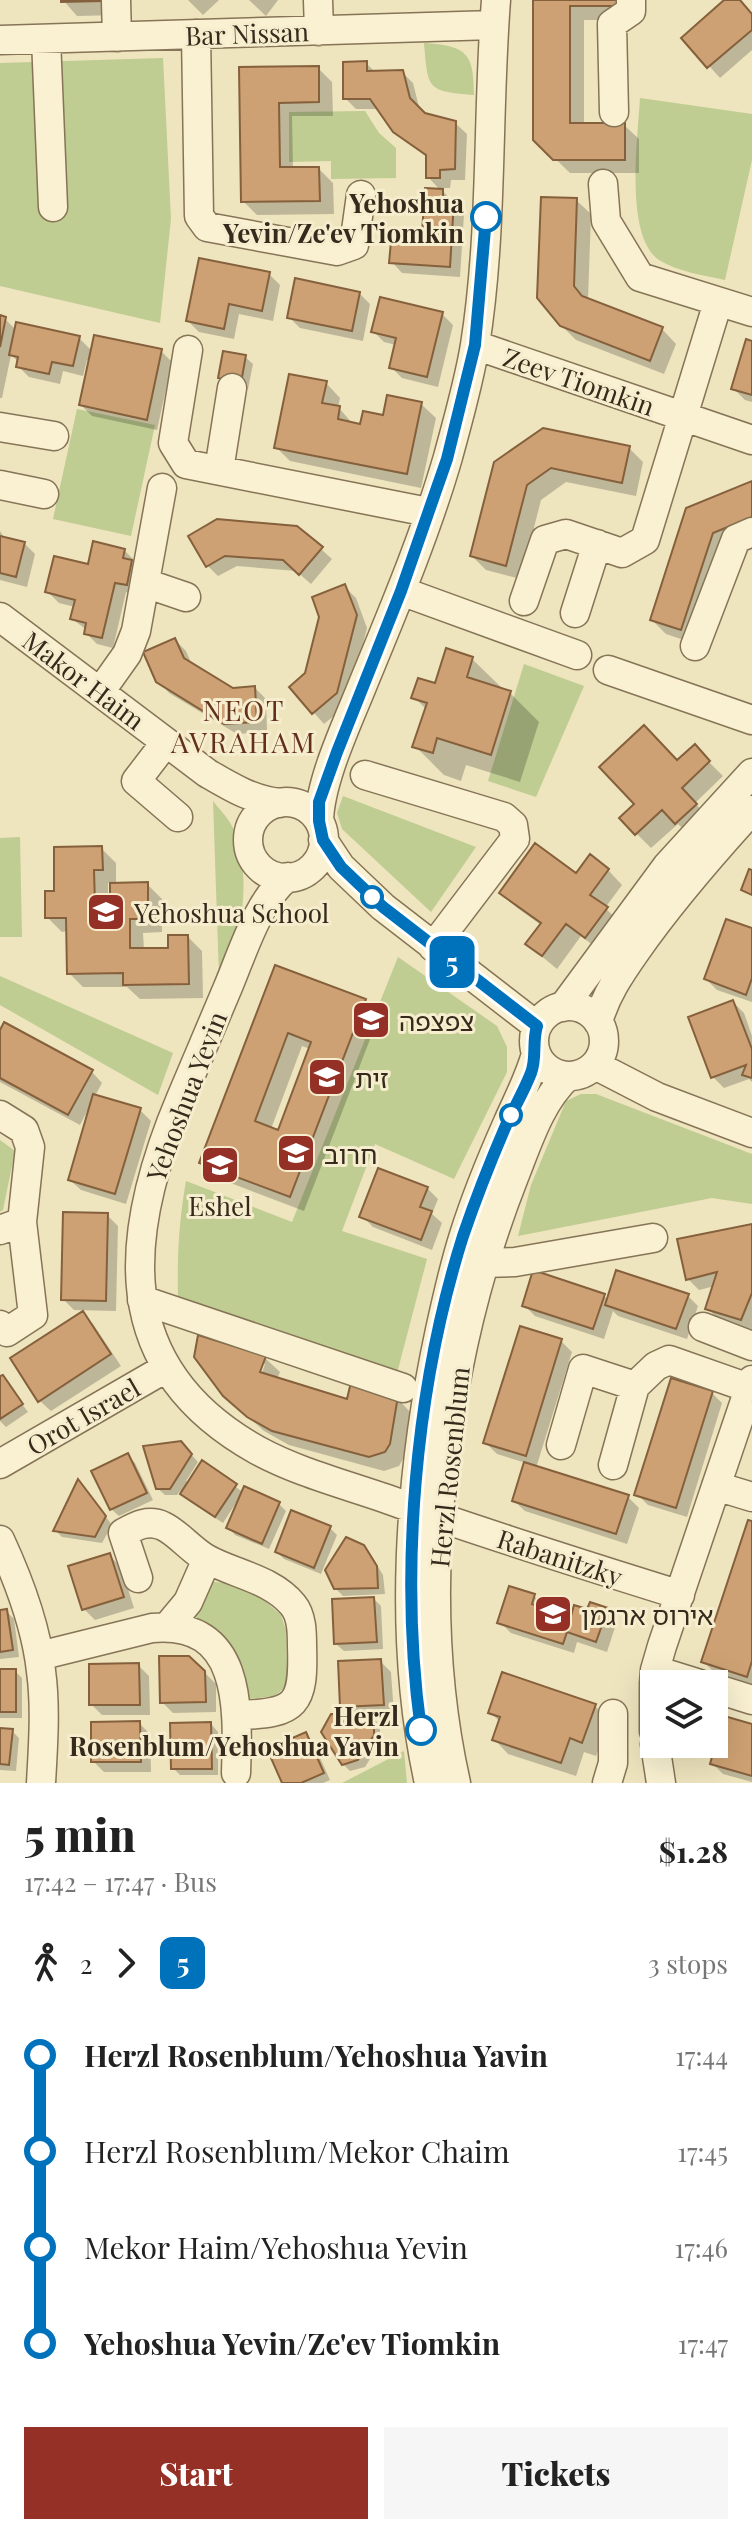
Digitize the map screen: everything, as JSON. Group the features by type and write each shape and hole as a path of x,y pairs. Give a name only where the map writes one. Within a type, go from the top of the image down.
{"street":[{"path":"116,0 117,37"},
{"path":"318,0 319,31"},
{"path":"614,112 612,24 631,11 631,0"},
{"path":"295,876 318,859 321,831 319,802 401,591 447,459 475,345 491,140 495,13"},
{"name":"Bar Nissan","path":"0,40 319,31 495,13"},
{"path":"196,34 199,216 207,227 337,251 354,245 361,195"},
{"path":"46,39 53,207"},
{"path":"603,184 606,221 640,277 752,312"},
{"name":"Zeev Tiomkin","path":"597,544 622,553 645,540 718,302"},
{"name":"Zeev Tiomkin","path":"475,345 752,440"},
{"path":"188,350 173,443 186,464 428,512"},
{"path":"219,470 232,388"},
{"path":"0,427 54,436"},
{"path":"0,485 44,494"},
{"path":"100,692 127,654 136,631 162,488"},
{"path":"695,646 736,539 752,532"},
{"path":"524,601 545,540 566,534 597,544 575,613"},
{"path":"145,583 186,597"},
{"path":"401,591 577,655"},
{"name":"Makor Haim","path":"0,617 207,773 243,794 262,801 287,803"},
{"path":"608,670 752,720"},
{"path":"346,727 306,793 287,803 268,807 257,815 250,826 250,852 269,874 325,875 383,907"},
{"path":"166,742 136,781 178,817"},
{"name":"Makor Haim","path":"207,773 237,812 250,852"},
{"path":"563,1007 667,866 752,773"},
{"path":"365,775 504,817 513,825 515,839 433,947"},
{"path":"287,803 306,808 341,867 383,907 537,1026"},
{"path":"598,1022 612,985 648,934 752,810"},
{"name":"Yehoshua Yevin","path":"249,937 255,886 250,852"},
{"name":"Yehoshua Yevin","path":"295,876 272,893 249,937 155,1166 141,1238 139,1265 142,1300 154,1344 166,1368 208,1415 257,1449 285,1463 428,1514"},
{"path":"563,1007 583,1009 598,1022 604,1044 595,1065 587,1071 568,1076 549,1070 536,1054 537,1026 547,1013 563,1007"},
{"name":"Herzl Rosenblum","path":"456,1783 437,1635 423,1418 450,1284 464,1236 508,1122 532,1071 536,1054"},
{"path":"595,1065 657,1097 752,1133"},
{"name":"Herzl Rosenblum","path":"429,1783 411,1636 411,1562 428,1514 483,1263 532,1132 549,1099 568,1076"},
{"path":"0,1115 24,1130 30,1147 11,1226 33,1315 7,1332 0,1325"},
{"path":"483,1263 515,1262 653,1238"},
{"path":"142,1300 403,1388"},
{"path":"703,1327 752,1346"},
{"path":"613,1465 635,1386 656,1366 669,1360 751,1384 657,1670"},
{"name":"Orot Israel","path":"0,1464 166,1368"},
{"path":"561,1445 583,1369 635,1386"},
{"path":"716,1486 752,1497"},
{"name":"Rabanitzky","path":"428,1514 680,1595"},
{"path":"138,1578 123,1533 143,1523 163,1526 207,1559 260,1581 293,1605 301,1626 303,1679 298,1695 284,1709 269,1714 238,1715"},
{"path":"0,1540 24,1597 39,1656 42,1674 41,1783"},
{"path":"168,1626 188,1602 207,1559"},
{"path":"39,1656 168,1626 204,1639 218,1650 234,1687 238,1715 236,1773"},
{"path":"728,1692 752,1700"},
{"path":"607,1783 613,1763 613,1714"},
{"path":"657,1758 661,1783"}],"green space":[{"path":"424,43 450,46 465,54 472,70 474,95 447,92 433,85 427,70"},
{"path":"163,58 171,219 160,323 0,286 0,63"},
{"path":"640,98 752,114 752,160 725,280 674,267 659,260 648,248 637,208"},
{"path":"365,111 379,133 396,148 396,178 331,179 331,161 289,162 289,112"},
{"path":"77,409 155,425 131,536 53,519"},
{"path":"524,664 584,686 536,797 488,781"},
{"path":"343,796 476,847 431,912 342,829 337,813"},
{"path":"213,801 235,832 244,882 237,933 219,975"},
{"path":"20,837 22,937 0,937 0,838"},
{"path":"398,957 497,1026 507,1047 507,1072 454,1179 375,1144 342,1231 427,1259 396,1377 178,1297 178,1253 186,1181 292,1222"},
{"path":"0,976 173,1053 158,1095 0,1005"},
{"path":"581,1094 596,1094 752,1154 752,1204 712,1198 518,1236 531,1185 566,1101"},
{"path":"0,1140 15,1151 3,1210 0,1212"},
{"path":"207,1581 232,1584 257,1594 281,1615 286,1630 287,1677 285,1687 275,1696 249,1699 240,1665 225,1644 193,1618 196,1597"},
{"path":"404,1751 407,1783 342,1783"}],"building":[{"path":"104,0 104,1 61,2"},
{"path":"533,0 625,0 625,6 570,6 570,123 625,123 625,160 553,160 533,140"},
{"path":"724,0 740,0 752,14 752,30 707,68 681,38"},
{"path":"367,61 367,71 403,70 410,98 425,113 456,121 455,169 440,170 440,178 426,178 426,155 393,132 370,99 343,99 343,62"},
{"path":"319,66 319,102 279,103 280,167 319,167 320,201 241,202 239,67"},
{"path":"425,188 443,189 443,200 454,201 450,267 389,263 392,231 422,233"},
{"path":"541,197 577,198 574,286 582,296 663,327 650,361 560,326 537,298"},
{"path":"199,258 270,272 262,311 229,304 224,329 186,321"},
{"path":"295,278 360,292 352,331 287,318"},
{"path":"380,297 443,312 427,377 389,368 396,338 371,332"},
{"path":"0,315 6,317 0,347"},
{"path":"16,322 80,336 73,366 52,362 49,374 16,367 18,357 9,355"},
{"path":"94,335 162,349 147,420 79,405"},
{"path":"746,339 752,341 752,395 731,389"},
{"path":"223,351 246,355 241,383 218,378"},
{"path":"289,374 327,381 322,403 340,406 338,419 360,424 363,411 383,415 387,395 422,402 407,474 274,448"},
{"path":"543,428 630,446 622,483 551,468 527,485 506,566 470,556 494,462"},
{"path":"752,481 752,517 713,533 681,630 650,620 686,508"},
{"path":"217,519 297,526 323,547 299,575 283,560 225,556 206,567 188,536"},
{"path":"0,536 25,542 16,577 0,573"},
{"path":"93,541 125,549 123,558 132,560 127,585 115,583 102,638 84,634 86,623 70,619 75,600 45,592 54,556 88,564"},
{"path":"345,584 357,615 337,693 312,714 289,687 305,673 319,617 312,597"},
{"path":"175,638 184,658 233,688 255,686 257,722 224,724 156,682 143,652"},
{"path":"446,648 473,657 467,677 511,691 491,755 437,738 433,753 412,747 427,703 411,698 418,678 435,683"},
{"path":"644,725 677,760 695,744 710,761 682,788 697,804 675,824 662,810 635,835 619,818 634,804 599,767"},
{"path":"535,843 576,873 590,854 609,869 590,895 608,907 585,938 566,924 542,956 525,944 541,923 499,893"},
{"path":"102,846 103,870 94,870 95,905 110,905 110,883 148,882 148,919 130,919 130,948 168,948 168,935 188,935 189,984 123,985 123,973 67,974 66,918 45,918 45,891 54,891 54,847"},
{"path":"749,869 752,870 752,895 741,890"},
{"path":"726,919 752,928 752,978 746,995 704,979"},
{"path":"275,965 366,999 290,1197 199,1163","holes":["288,1033 311,1042 278,1130 255,1121"]},
{"path":"733,1000 752,1049 752,1078 742,1075 746,1065 711,1078 688,1017"},
{"path":"4,1022 93,1070 68,1115 0,1078 0,1030"},
{"path":"93,1094 141,1108 115,1194 68,1180"},
{"path":"378,1168 428,1187 420,1207 432,1211 421,1240 359,1217"},
{"path":"63,1212 108,1213 106,1301 61,1300"},
{"path":"752,1224 752,1293 741,1320 705,1309 717,1272 686,1280 677,1239"},
{"path":"533,1270 605,1294 593,1329 522,1306"},
{"path":"616,1270 689,1294 676,1329 605,1305"},
{"path":"83,1311 111,1354 38,1402 10,1358"},
{"path":"520,1326 562,1339 526,1456 483,1443"},
{"path":"198,1335 266,1356 260,1372 347,1399 351,1382 398,1396 390,1444 385,1452 369,1457 272,1431 247,1417 223,1396 194,1357"},
{"path":"3,1375 23,1404 0,1419 0,1376"},
{"path":"671,1378 713,1391 676,1508 634,1495"},
{"path":"181,1441 192,1454 170,1489 156,1489 143,1446"},
{"path":"128,1453 147,1493 110,1510 91,1471"},
{"path":"202,1460 237,1484 215,1517 180,1494"},
{"path":"524,1462 629,1495 616,1534 512,1501"},
{"path":"78,1479 106,1516 95,1537 53,1531"},
{"path":"244,1486 280,1502 262,1544 226,1528"},
{"path":"291,1510 331,1526 314,1568 275,1552"},
{"path":"748,1520 752,1521 752,1661 747,1677 701,1662"},
{"path":"346,1537 364,1545 377,1566 378,1588 334,1589 325,1570"},
{"path":"110,1553 124,1597 82,1610 68,1566"},
{"path":"509,1586 535,1594 532,1604 571,1616 574,1605 587,1609 590,1602 608,1608 596,1642 567,1632 563,1644 497,1623"},
{"path":"374,1597 377,1642 334,1644 332,1599"},
{"path":"7,1609 13,1650 0,1652 0,1610"},
{"path":"159,1656 189,1656 205,1671 206,1702 160,1703"},
{"path":"381,1659 384,1705 340,1707 338,1661"},
{"path":"139,1663 140,1705 89,1705 89,1664"},
{"path":"0,1669 16,1669 16,1712 0,1712"},
{"path":"502,1672 596,1704 582,1743 570,1738 561,1763 492,1740 500,1717 488,1713"},
{"path":"331,1714 374,1716 374,1735 358,1760 342,1765 321,1732"},
{"path":"728,1717 752,1724 752,1776 710,1764 712,1758 728,1758"},
{"path":"140,1721 141,1762 91,1762 91,1722"},
{"path":"211,1722 212,1769 171,1769 170,1723"},
{"path":"0,1728 13,1729 9,1765 0,1764"},
{"path":"306,1732 324,1773 301,1783 282,1783 267,1749"}],"bus line":[{"name":"5","path":"421,1730 411,1636 411,1562 423,1418 450,1284 464,1236 508,1122 532,1071 537,1026 383,907 341,867 323,840 319,802 401,591 447,459 475,345 486,217"}],"place":[{"name":"Yehoshua Yevin/Ze'ev Tiomkin","path":"486,217"},
{"name":"Yehoshua School","path":"106,912"},
{"name":"צפצפה","path":"371,1020"},
{"name":"זית","path":"327,1077"},
{"name":"חרוב","path":"296,1153"},
{"name":"Eshel","path":"220,1165"},
{"name":"אירוס ארגמן","path":"553,1614"},
{"name":"Herzl Rosenblum/Yehoshua Yavin","path":"421,1730"}],"district":[{"name":"NEOT AVRAHAM","path":"244,725"}]}
